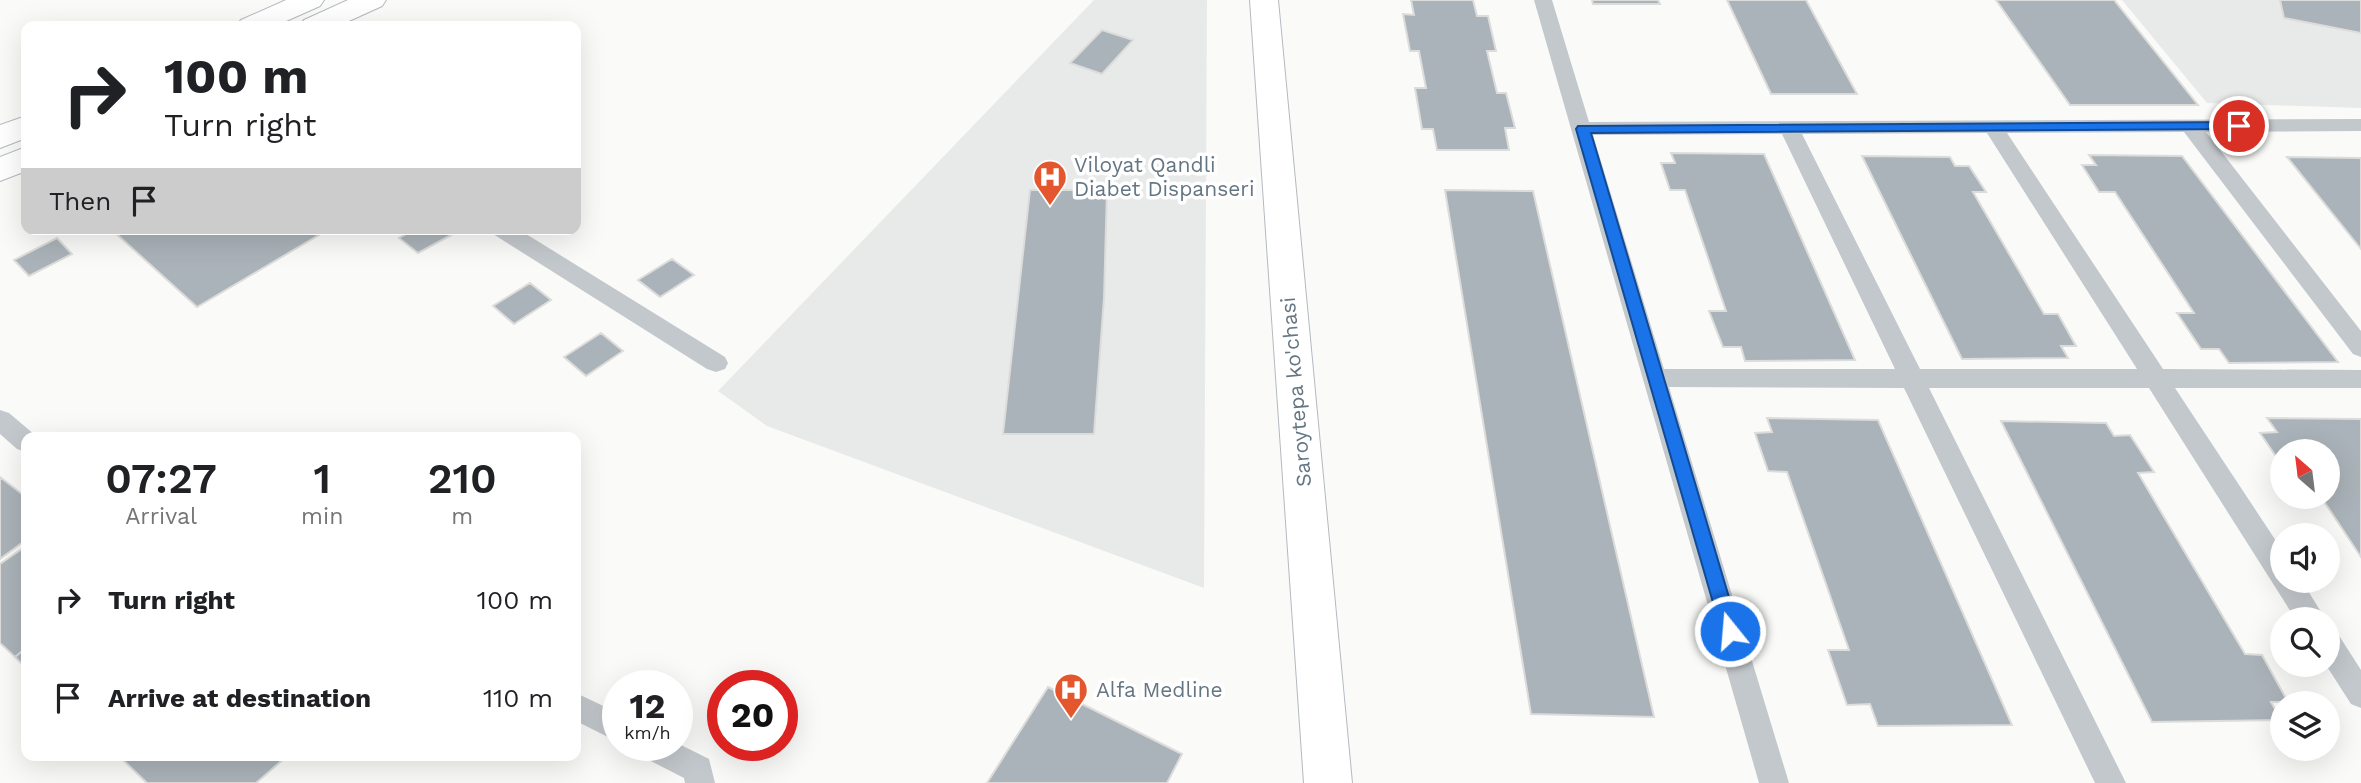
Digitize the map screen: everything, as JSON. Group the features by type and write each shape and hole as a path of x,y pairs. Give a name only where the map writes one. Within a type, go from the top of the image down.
{"main road":[{"path":"262,21 310,0"},
{"path":"324,21 372,0"},
{"name":"Saroytepa ko'chasi","path":"1264,0 1328,783"},
{"path":"0,138 21,129"},
{"path":"0,170 21,160"}],"lane":[{"path":"1543,0 1774,783"},
{"path":"1583,129 2361,125"},
{"path":"2190,126 2361,348"},
{"path":"1993,127 2270,553"},
{"path":"1789,128 2111,783"},
{"path":"511,235 716,363"},
{"path":"1654,378 2361,379"},
{"path":"0,420 21,439"},
{"path":"2340,662 2361,695"},
{"path":"581,709 602,720"},
{"path":"682,761 698,769 700,783"}],"shaded area":[{"name":"Viloyat Qandli Diabet Dispanseri","path":"1094,0 1207,0 1204,588 767,426 718,391"},
{"path":"2122,0 2361,0 2361,108 2207,103"}],"building":[{"path":"1411,0 1473,0 1477,16 1488,16 1496,51 1487,51 1497,93 1506,93 1515,128 1505,128 1509,150 1437,150 1433,129 1422,129 1415,88 1426,88 1419,51 1410,51 1403,14 1414,15"},
{"path":"1592,0 1658,0 1660,4 1593,4"},
{"path":"1727,0 1806,0 1857,94 1771,94"},
{"path":"1996,0 2114,0 2198,105 2070,105"},
{"path":"2280,0 2361,0 2361,33 2284,18"},
{"path":"1102,30 1133,40 1102,74 1070,63"},
{"path":"1671,153 1764,154 1855,360 1745,361 1741,347 1723,347 1709,311 1726,311 1685,190 1670,190 1661,163 1675,163"},
{"path":"2089,155 2182,156 2338,362 2229,363 2219,349 2201,349 2177,313 2194,313 2115,192 2099,192 2082,165 2096,165"},
{"path":"1862,156 1950,157 1955,166 1969,166 1986,192 1973,192 2044,314 2058,314 2076,346 2061,346 2068,358 1962,359"},
{"path":"2287,157 2361,158 2361,249"},
{"path":"1030,190 1107,190 1104,298 1094,434 1003,434"},
{"path":"1445,190 1533,191 1654,717 1531,714"},
{"path":"118,235 319,235 197,307"},
{"path":"404,235 451,235 418,253 399,238"},
{"path":"57,238 72,254 29,276 14,260"},
{"path":"672,259 694,275 660,297 638,280"},
{"path":"530,283 551,300 514,324 493,306"},
{"path":"601,333 623,351 586,376 564,357"},
{"path":"1767,418 1878,420 2012,725 1878,726 1870,704 1847,705 1828,650 1849,650 1787,472 1768,471 1755,433 1772,432"},
{"path":"2267,418 2361,419 2361,557 2329,509 2340,509 2340,439 2270,439 2270,448 2260,433 2277,432"},
{"path":"2001,421 2106,423 2114,436 2130,435 2154,472 2138,473 2245,654 2262,655 2270,669 2270,677 2274,677 2282,691 2270,691 2270,720 2152,722"},
{"path":"0,477 21,493 21,544 0,559"},
{"path":"21,549 21,652 15,657 0,643 0,564"},
{"path":"21,652 21,663 15,657"},
{"name":"Alfa Medline","path":"1048,687 1182,754 1167,783 987,783"},
{"path":"124,761 281,761 256,783 147,783"}],"place":[{"name":"Viloyat Qandli Diabet Dispanseri","path":"1050,207"},
{"name":"Alfa Medline","path":"1071,720"}],"route":[{"path":"1730,631 1583,129 2239,126"}]}
